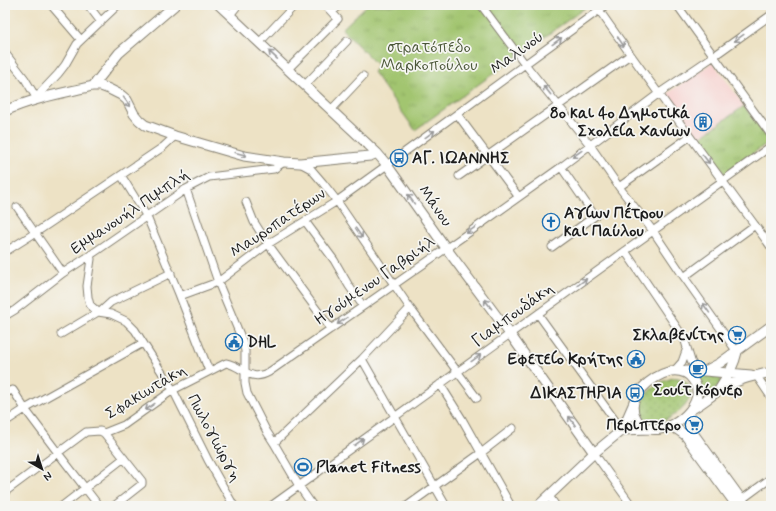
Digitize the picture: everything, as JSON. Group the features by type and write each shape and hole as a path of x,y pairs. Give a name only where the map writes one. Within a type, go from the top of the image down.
{"street":[{"path":"51,5 81,40"},
{"path":"88,5 101,22"},
{"path":"37,99 41,92 61,69 77,44 101,22 110,8 118,5"},
{"path":"93,86 119,53 175,5"},
{"name":"Μάνου","path":"219,5 376,152 387,165 510,334 594,453"},
{"path":"230,15 238,5"},
{"path":"259,43 295,5"},
{"path":"288,69 338,19 325,5"},
{"path":"332,12 340,5"},
{"path":"481,5 525,64 590,145 653,231 737,352 730,373 718,391"},
{"name":"Μαλινού","path":"387,165 606,5"},
{"path":"677,5 771,135"},
{"path":"599,10 658,94 771,247"},
{"name":"Ηγούμενου Γαβριήλ","path":"245,372 249,375 263,376 560,167 658,94 771,15"},
{"path":"305,85 347,42"},
{"path":"5,53 25,79 37,99"},
{"path":"459,176 630,55"},
{"path":"331,110 363,76"},
{"path":"5,111 37,99 93,86 101,86 121,94 127,100 134,114 145,125 175,136 244,156 300,163 370,156 376,152"},
{"path":"457,114 518,196"},
{"path":"8,250 163,147 175,136"},
{"path":"619,186 690,137"},
{"name":"Γιαμπουδάκη","path":"271,506 771,146"},
{"name":"Εµµανουήλ Πιµπλή","path":"5,316 63,273 186,189 209,177 274,169 284,162"},
{"path":"300,163 311,169 337,200 410,308 477,398"},
{"name":"Μαυροπατέρων","path":"180,296 218,282 268,244 337,200 387,165"},
{"path":"552,247 595,216 560,167"},
{"path":"121,175 147,217 171,273 209,371"},
{"path":"186,189 218,282 243,342 245,351 245,383 247,393 266,432 313,506"},
{"path":"246,202 254,222 268,244 331,329"},
{"path":"17,207 63,273"},
{"path":"305,221 334,260 363,306"},
{"path":"684,276 755,225"},
{"path":"625,251 684,338 691,361 701,371"},
{"path":"89,256 91,259 87,286 88,296 90,306 99,312"},
{"path":"61,334 99,312 111,302 171,273"},
{"path":"274,443 362,359 410,308"},
{"name":"Πωλογιώργη","path":"99,312 112,314 126,321 135,330 173,390 208,460 234,506"},
{"path":"538,314 622,430"},
{"path":"701,371 720,363 771,326"},
{"path":"5,422 25,409 143,343"},
{"path":"678,371 684,358 687,346"},
{"path":"362,359 446,506"},
{"name":"Σφακιωτάκη","path":"5,492 86,432 100,431 104,433 124,425 173,390 226,363 234,365 245,372"},
{"path":"538,506 594,453 622,430 637,395 646,384 662,374 671,371 701,371 756,375"},
{"path":"622,430 661,429 670,426 681,419 689,411 696,401 698,391 694,381 687,374 678,371"},
{"path":"689,411 710,398 718,391 740,380 771,372"},
{"path":"756,375 771,397"},
{"path":"440,384 462,419 511,506"},
{"path":"5,393 13,390 25,409 99,506"},
{"path":"634,404 633,409 636,419 643,426 651,429"},
{"path":"689,411 690,427 693,433 739,504"},
{"path":"670,426 678,430 687,438 739,504"},
{"path":"407,506 513,428"},
{"path":"104,433 142,481 142,483 114,506"},
{"path":"594,453 632,506"},
{"path":"62,506 124,458"},
{"path":"739,504 771,478"},
{"path":"549,496 556,506"}],"shaded area":[{"path":"713,62 744,106 699,138 667,94"}],"green space":[{"name":"στρατόπεδο Μαρκοπούλου","path":"367,5 589,5 415,130 373,72 378,66 342,29"},
{"path":"744,106 770,141 725,174 699,138"},
{"path":"693,374 718,376 721,379 721,383 700,401"},
{"path":"673,378 684,380 690,389 691,395 685,406 680,411 663,421 653,422 645,419 641,412 644,397 655,386"}],"place":[{"name":"8ο και 4ο Δημοτικά Σχολεία Χανίων","path":"703,122"},
{"name":"ΑΓ. ΙΩΑΝΝΗΣ","path":"399,158"},
{"name":"Αγίων Πέτρου και Παύλου","path":"551,222"},
{"name":"Σκλαβενίτης","path":"737,335"},
{"name":"DHL","path":"234,342"},
{"name":"Εφετείο Κρήτης","path":"636,359"},
{"name":"Σουίτ κόρνερ","path":"698,369"},
{"name":"ΔΙΚΑΣΤΗΡΙΑ","path":"635,393"},
{"name":"Περιπτερο","path":"694,425"},
{"name":"Planet Fitness","path":"303,467"}]}
